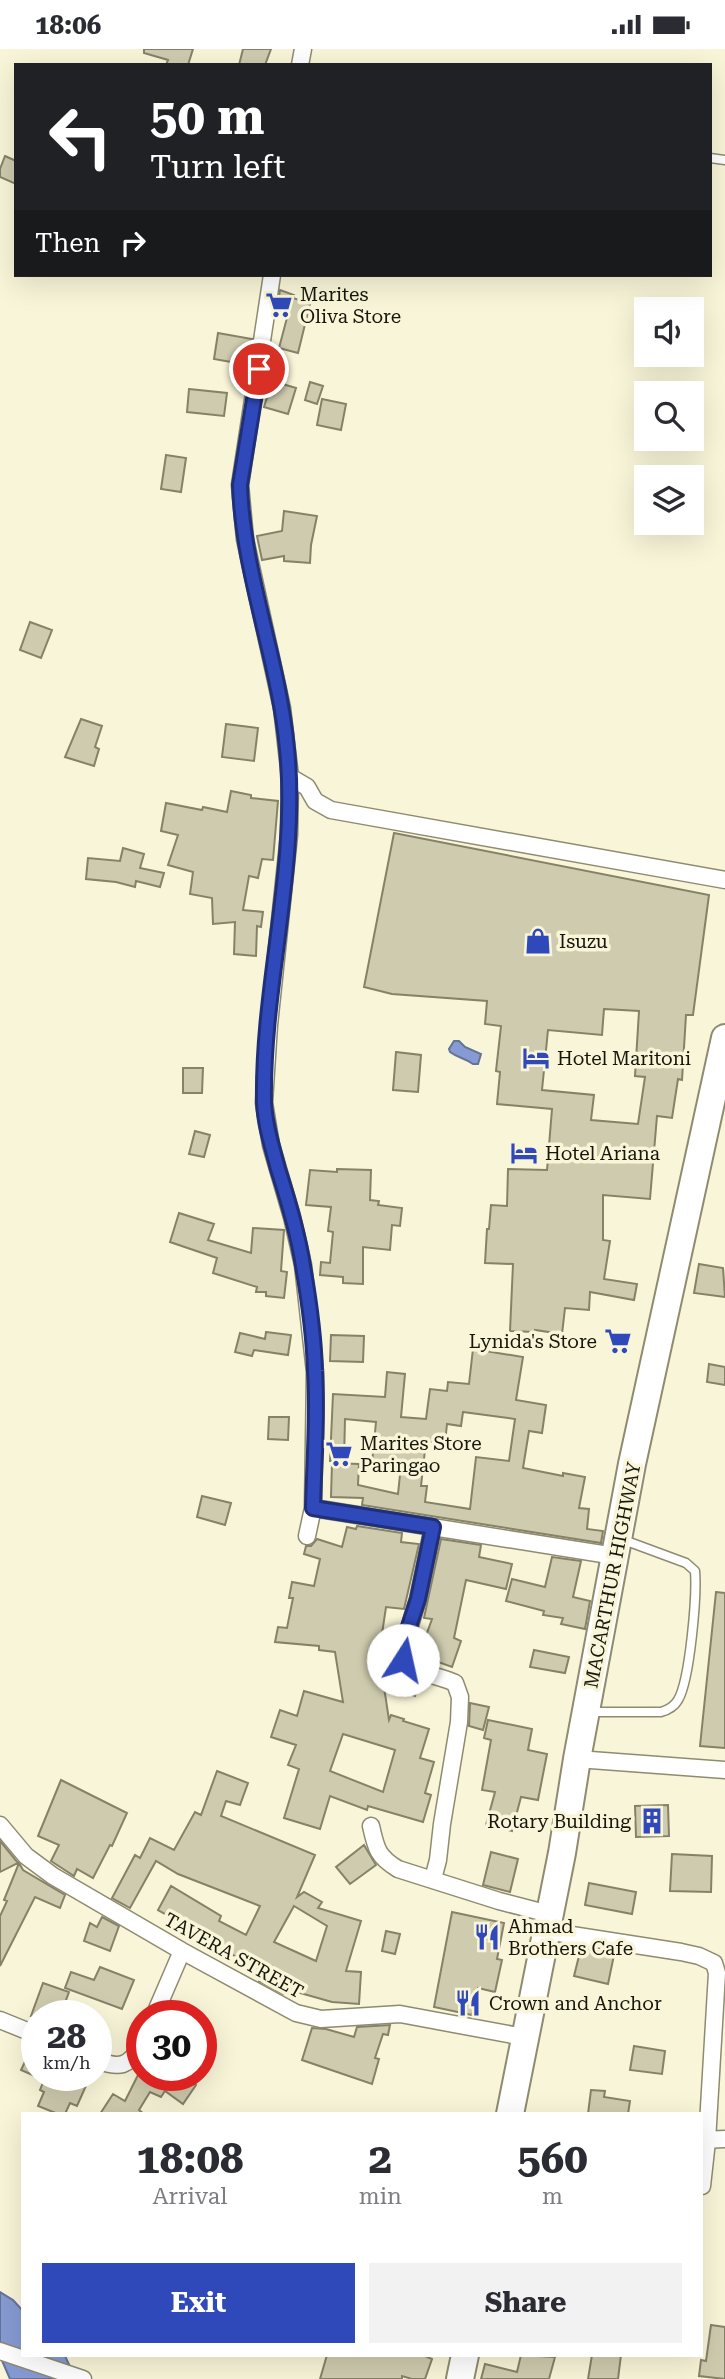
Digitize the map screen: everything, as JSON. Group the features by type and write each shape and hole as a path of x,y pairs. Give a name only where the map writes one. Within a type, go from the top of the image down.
{"highway":[{"name":"MACARTHUR HIGHWAY","path":"510,2112 570,1809 616,1547 724,1054"},
{"path":"460,2379 465,2357"}],"street":[{"path":"272,277 241,492 250,566 282,708 290,777 289,835 270,1011 264,1103 271,1145 303,1265 316,1372 313,1508 307,1536"},
{"path":"290,777 307,787 316,801 331,810 725,880"},
{"path":"313,1508 433,1527 616,1547"},
{"path":"433,1527 418,1599 401,1655 411,1667 455,1683 460,1697 459,1722 433,1879"},
{"path":"577,1759 725,1770"},
{"name":"TAVERA STREET","path":"0,1825 38,1866 182,1951 296,2013 335,2019 400,2014 524,2037"},
{"path":"371,1826 375,1846 384,1860 398,1868 499,1901 547,1923 694,1954 714,1963 717,1973 703,2164"},
{"path":"161,2000 182,1951"},
{"path":"0,2020 21,2029"},
{"path":"704,2141 725,2139"},
{"path":"0,2351 83,2379"}],"lane":[{"path":"586,1712 661,1712 670,1709 679,1699 684,1682 694,1613 695,1571 686,1563 616,1547"}],"water":[{"path":"454,1041 459,1041 465,1047 481,1054 478,1064 450,1052"},
{"path":"0,2292 21,2309 21,2357 65,2357 76,2379 10,2379 0,2356"}],"building":[{"path":"144,49 193,49 189,63 167,63 168,60 144,53"},
{"path":"243,49 271,49 266,63 240,63"},
{"path":"5,156 14,160 14,183 0,177"},
{"path":"280,290 310,304 298,353 279,348 288,314 277,310"},
{"path":"218,333 252,339 248,365 214,359"},
{"path":"272,381 296,388 288,414 264,407"},
{"path":"310,382 323,386 317,404 305,400"},
{"path":"189,389 227,393 224,416 187,412"},
{"path":"322,399 346,404 341,430 317,425"},
{"path":"166,455 186,458 181,492 161,489"},
{"path":"284,511 317,516 310,563 284,561 284,556 262,560 257,536 282,531"},
{"path":"30,622 52,630 41,658 20,650"},
{"path":"81,719 102,726 95,747 99,749 94,766 65,757"},
{"path":"226,724 258,728 254,761 222,757"},
{"path":"231,791 251,795 251,798 278,801 273,860 262,859 258,878 249,876 243,910 263,912 261,927 257,926 256,956 234,954 235,922 213,924 212,898 190,894 193,872 168,865 178,835 161,831 166,803 227,812"},
{"path":"394,833 709,895 693,1015 686,1015 682,1080 678,1079 672,1118 657,1116 650,1199 603,1195 603,1240 610,1241 604,1279 637,1284 634,1300 590,1292 589,1310 565,1308 562,1334 535,1330 510,1331 513,1264 485,1263 491,1205 507,1206 508,1169 547,1170 552,1109 497,1104 500,1072 496,1071 501,1026 485,1024 487,1001 392,994 364,987","holes":["604,1009 639,1011 635,1076 645,1077 638,1124 591,1120 594,1095 542,1090 548,1030 602,1035"]},
{"path":"123,848 144,854 140,868 164,873 160,887 136,881 135,887 86,879 88,858 120,861"},
{"path":"396,1052 421,1055 418,1092 393,1090"},
{"path":"183,1068 203,1068 202,1093 183,1093"},
{"path":"195,1131 210,1135 204,1157 189,1154"},
{"path":"337,1169 371,1170 370,1200 379,1201 378,1205 402,1208 400,1226 392,1225 390,1250 363,1247 363,1284 343,1283 343,1277 320,1275 321,1262 330,1263 333,1232 328,1231 331,1207 306,1205 310,1170 337,1172"},
{"path":"179,1213 214,1224 208,1240 251,1253 253,1228 284,1230 281,1271 287,1272 284,1298 266,1296 266,1292 256,1292 257,1287 213,1273 217,1258 170,1242"},
{"path":"699,1264 723,1268 725,1297 694,1293"},
{"path":"266,1332 291,1335 288,1355 254,1350 252,1356 235,1352 240,1333 265,1339"},
{"path":"331,1335 364,1336 363,1362 330,1361"},
{"path":"473,1349 523,1357 516,1400 546,1405 542,1433 529,1431 523,1468 563,1476 563,1473 585,1477 579,1508 589,1509 587,1529 603,1531 601,1543 362,1505 363,1498 331,1497 332,1463 359,1464 358,1485 398,1494 401,1465 372,1463 376,1422 345,1419 344,1461 330,1461 333,1394 385,1397 387,1372 405,1374 401,1417 426,1419 430,1389 447,1391 448,1382 469,1384","holes":["463,1412 515,1419 509,1461 476,1457 470,1509 425,1502 427,1486 421,1486 426,1441 445,1443 447,1424 461,1426"]},
{"path":"709,1364 725,1367 725,1385 707,1382"},
{"path":"269,1417 289,1417 288,1440 268,1439"},
{"path":"202,1496 231,1503 225,1525 197,1517"},
{"path":"357,1526 402,1533 401,1542 419,1544 404,1609 386,1607 379,1654 389,1720 391,1715 429,1729 420,1758 434,1762 425,1793 431,1795 423,1822 368,1806 367,1810 330,1796 320,1829 284,1818 299,1769 288,1765 296,1745 271,1737 280,1710 297,1716 304,1691 343,1702 335,1652 319,1650 319,1646 275,1642 278,1627 287,1628 293,1598 289,1598 292,1582 314,1586 320,1559 304,1554 306,1546 311,1546 317,1539 342,1547 347,1527 356,1529","holes":["343,1734 395,1750 383,1792 330,1771"]},
{"path":"441,1539 481,1545 479,1557 512,1564 506,1589 466,1580 454,1638 461,1641 452,1667 419,1655 432,1619 424,1618"},
{"path":"552,1557 581,1561 573,1597 590,1601 585,1629 561,1624 563,1618 543,1615 544,1611 506,1601 512,1579 545,1587"},
{"path":"716,1592 725,1593 725,1748 700,1746"},
{"path":"534,1650 569,1657 565,1673 530,1667"},
{"path":"403,1674 419,1682 415,1696 398,1690"},
{"path":"470,1703 489,1707 483,1730 469,1726"},
{"path":"488,1720 532,1729 528,1750 547,1754 538,1800 521,1797 512,1831 486,1825 495,1792 482,1790 491,1740 484,1738"},
{"path":"217,1771 248,1783 240,1805 226,1801 221,1816 315,1855 297,1897 304,1892 322,1902 318,1908 361,1921 346,1971 361,1972 359,2004 332,2002 286,1989 283,1994 259,1981 264,1971 213,1945 158,1910 171,1886 221,1916 219,1921 246,1935 260,1906 178,1874 156,1861 130,1908 112,1898 135,1855 140,1858 150,1838 174,1850 195,1812 201,1815","holes":["294,1906 327,1926 316,1961 274,1942"]},
{"path":"61,1780 127,1813 93,1878 77,1869 74,1876 51,1861 59,1845 38,1836"},
{"name":"Rotary Building","path":"668,1805 669,1836 636,1837 635,1806"},
{"path":"0,1841 18,1863 0,1872"},
{"path":"364,1845 376,1865 350,1884 336,1867"},
{"path":"491,1852 518,1859 510,1892 483,1885"},
{"path":"672,1854 712,1856 711,1892 670,1891"},
{"path":"19,1863 23,1870 65,1895 60,1908 35,1897 0,1966 0,1916"},
{"path":"589,1883 636,1892 632,1914 585,1905"},
{"path":"452,1912 504,1923 497,1959 502,1960 495,1992 478,1988 472,2015 434,2007"},
{"path":"102,1917 119,1926 110,1951 84,1941 90,1923 97,1927"},
{"path":"386,1931 400,1934 395,1954 382,1951"},
{"path":"581,1948 614,1955 608,1984 574,1976"},
{"path":"100,1967 134,1980 122,2009 112,2005 112,2000 98,2000 65,1988 71,1972 94,1980"},
{"path":"43,1983 69,1992 66,2000 37,2000"},
{"path":"390,2025 388,2035 383,2034 375,2058 379,2059 372,2084 302,2060 312,2028 354,2037 357,2027"},
{"path":"634,2046 665,2051 662,2074 630,2070"},
{"path":"591,2090 605,2091 604,2097 630,2101 628,2112 588,2112"},
{"path":"42,2091 84,2091 77,2106 70,2103 66,2112 53,2112 38,2106 44,2092"},
{"path":"130,2091 165,2091 161,2097 150,2092 139,2110 142,2112 101,2112 113,2094 125,2101"},
{"path":"165,2091 192,2091 183,2104"},
{"path":"711,2325 725,2327 725,2379 699,2376 701,2360 706,2361"},
{"path":"326,2357 432,2359 425,2379 402,2376 402,2379 320,2379"},
{"path":"521,2357 555,2357 549,2379 481,2379 485,2364 517,2372"},
{"path":"592,2357 621,2357 618,2379 588,2379"}],"place":[{"name":"Marites Oliva Store","path":"279,305"},
{"name":"Isuzu","path":"538,941"},
{"name":"Hotel Maritoni","path":"536,1058"},
{"name":"Hotel Ariana","path":"524,1153"},
{"name":"Lynida's Store","path":"618,1341"},
{"name":"Marites Store Paringao","path":"339,1454"},
{"name":"Rotary Building","path":"652,1821"},
{"name":"Ahmad Brothers Cafe","path":"487,1937"},
{"name":"Crown and Anchor","path":"468,2003"}],"route":[{"path":"259,369 240,485 241,500 250,566 282,708 290,777 289,835 269,1025 264,1103 271,1145 303,1265 312,1337 316,1372 313,1508 433,1527 418,1599 402,1648 403,1660"}]}
